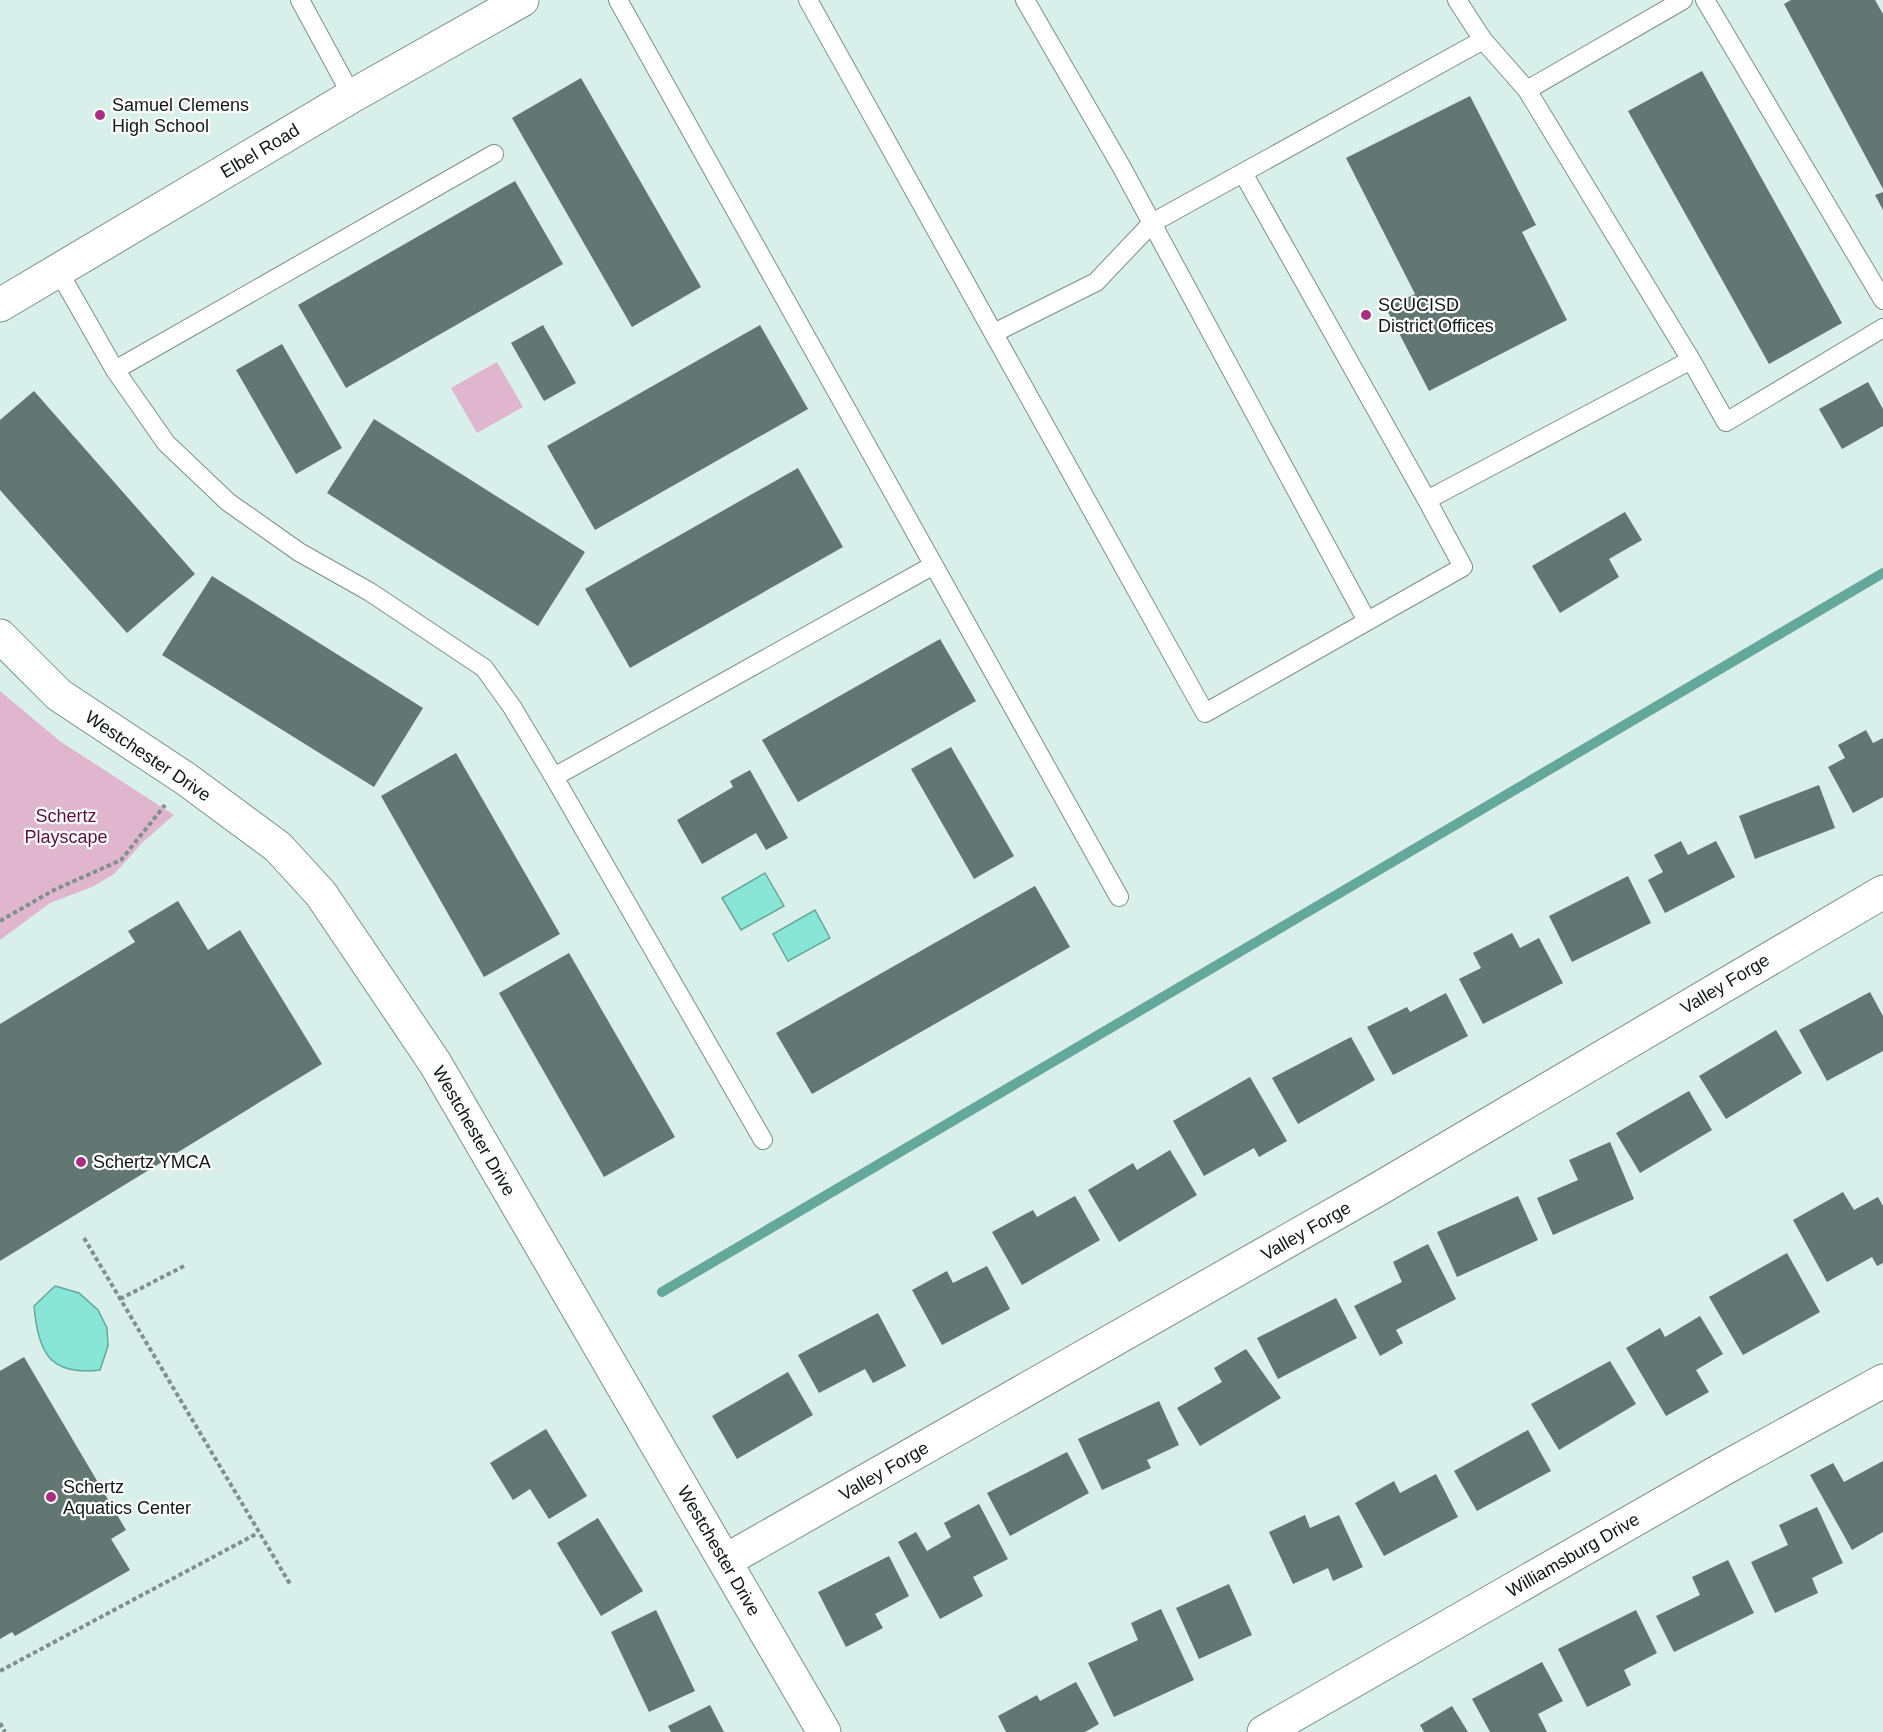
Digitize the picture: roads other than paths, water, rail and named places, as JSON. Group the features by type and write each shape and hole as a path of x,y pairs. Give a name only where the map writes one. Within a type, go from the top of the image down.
{"street":[{"name":"Elbel Road","path":"0,305 352,96 522,0"},
{"name":"Westchester Drive","path":"0,636 59,695 186,779 278,847 321,894 435,1063 824,1732"},
{"name":"Valley Forge","path":"725,1561 1376,1191 1883,891"},
{"name":"Williamsburg Drive","path":"1264,1732 1723,1469 1883,1381"}],"lane":[{"path":"300,0 352,96"},
{"path":"618,0 932,566 1119,897"},
{"path":"808,0 1205,713 1463,567 1243,173"},
{"path":"1025,0 1152,223 1367,621"},
{"path":"1457,0 1483,40 1527,90 1691,360 1726,422 1883,328"},
{"path":"1527,90 1683,0"},
{"path":"1705,0 1883,300"},
{"path":"994,333 1096,282 1152,223 1483,40"},
{"path":"114,370 494,154"},
{"path":"59,272 114,370 166,443 228,502 299,552 370,592 484,668 512,707 554,777 763,1140"},
{"path":"1426,500 1691,360"},
{"path":"554,777 932,566"}],"waterway":[{"path":"662,1292 1883,573"}],"place":[{"name":"Samuel Clemens High School","path":"100,115"},
{"name":"SCUCISD District Offices","path":"1366,315"},
{"name":"Schertz YMCA","path":"81,1162"},
{"name":"Schertz Aquatics Center","path":"51,1497"}],"park label":[{"name":"Schertz Playscape","path":"66,826"}]}
